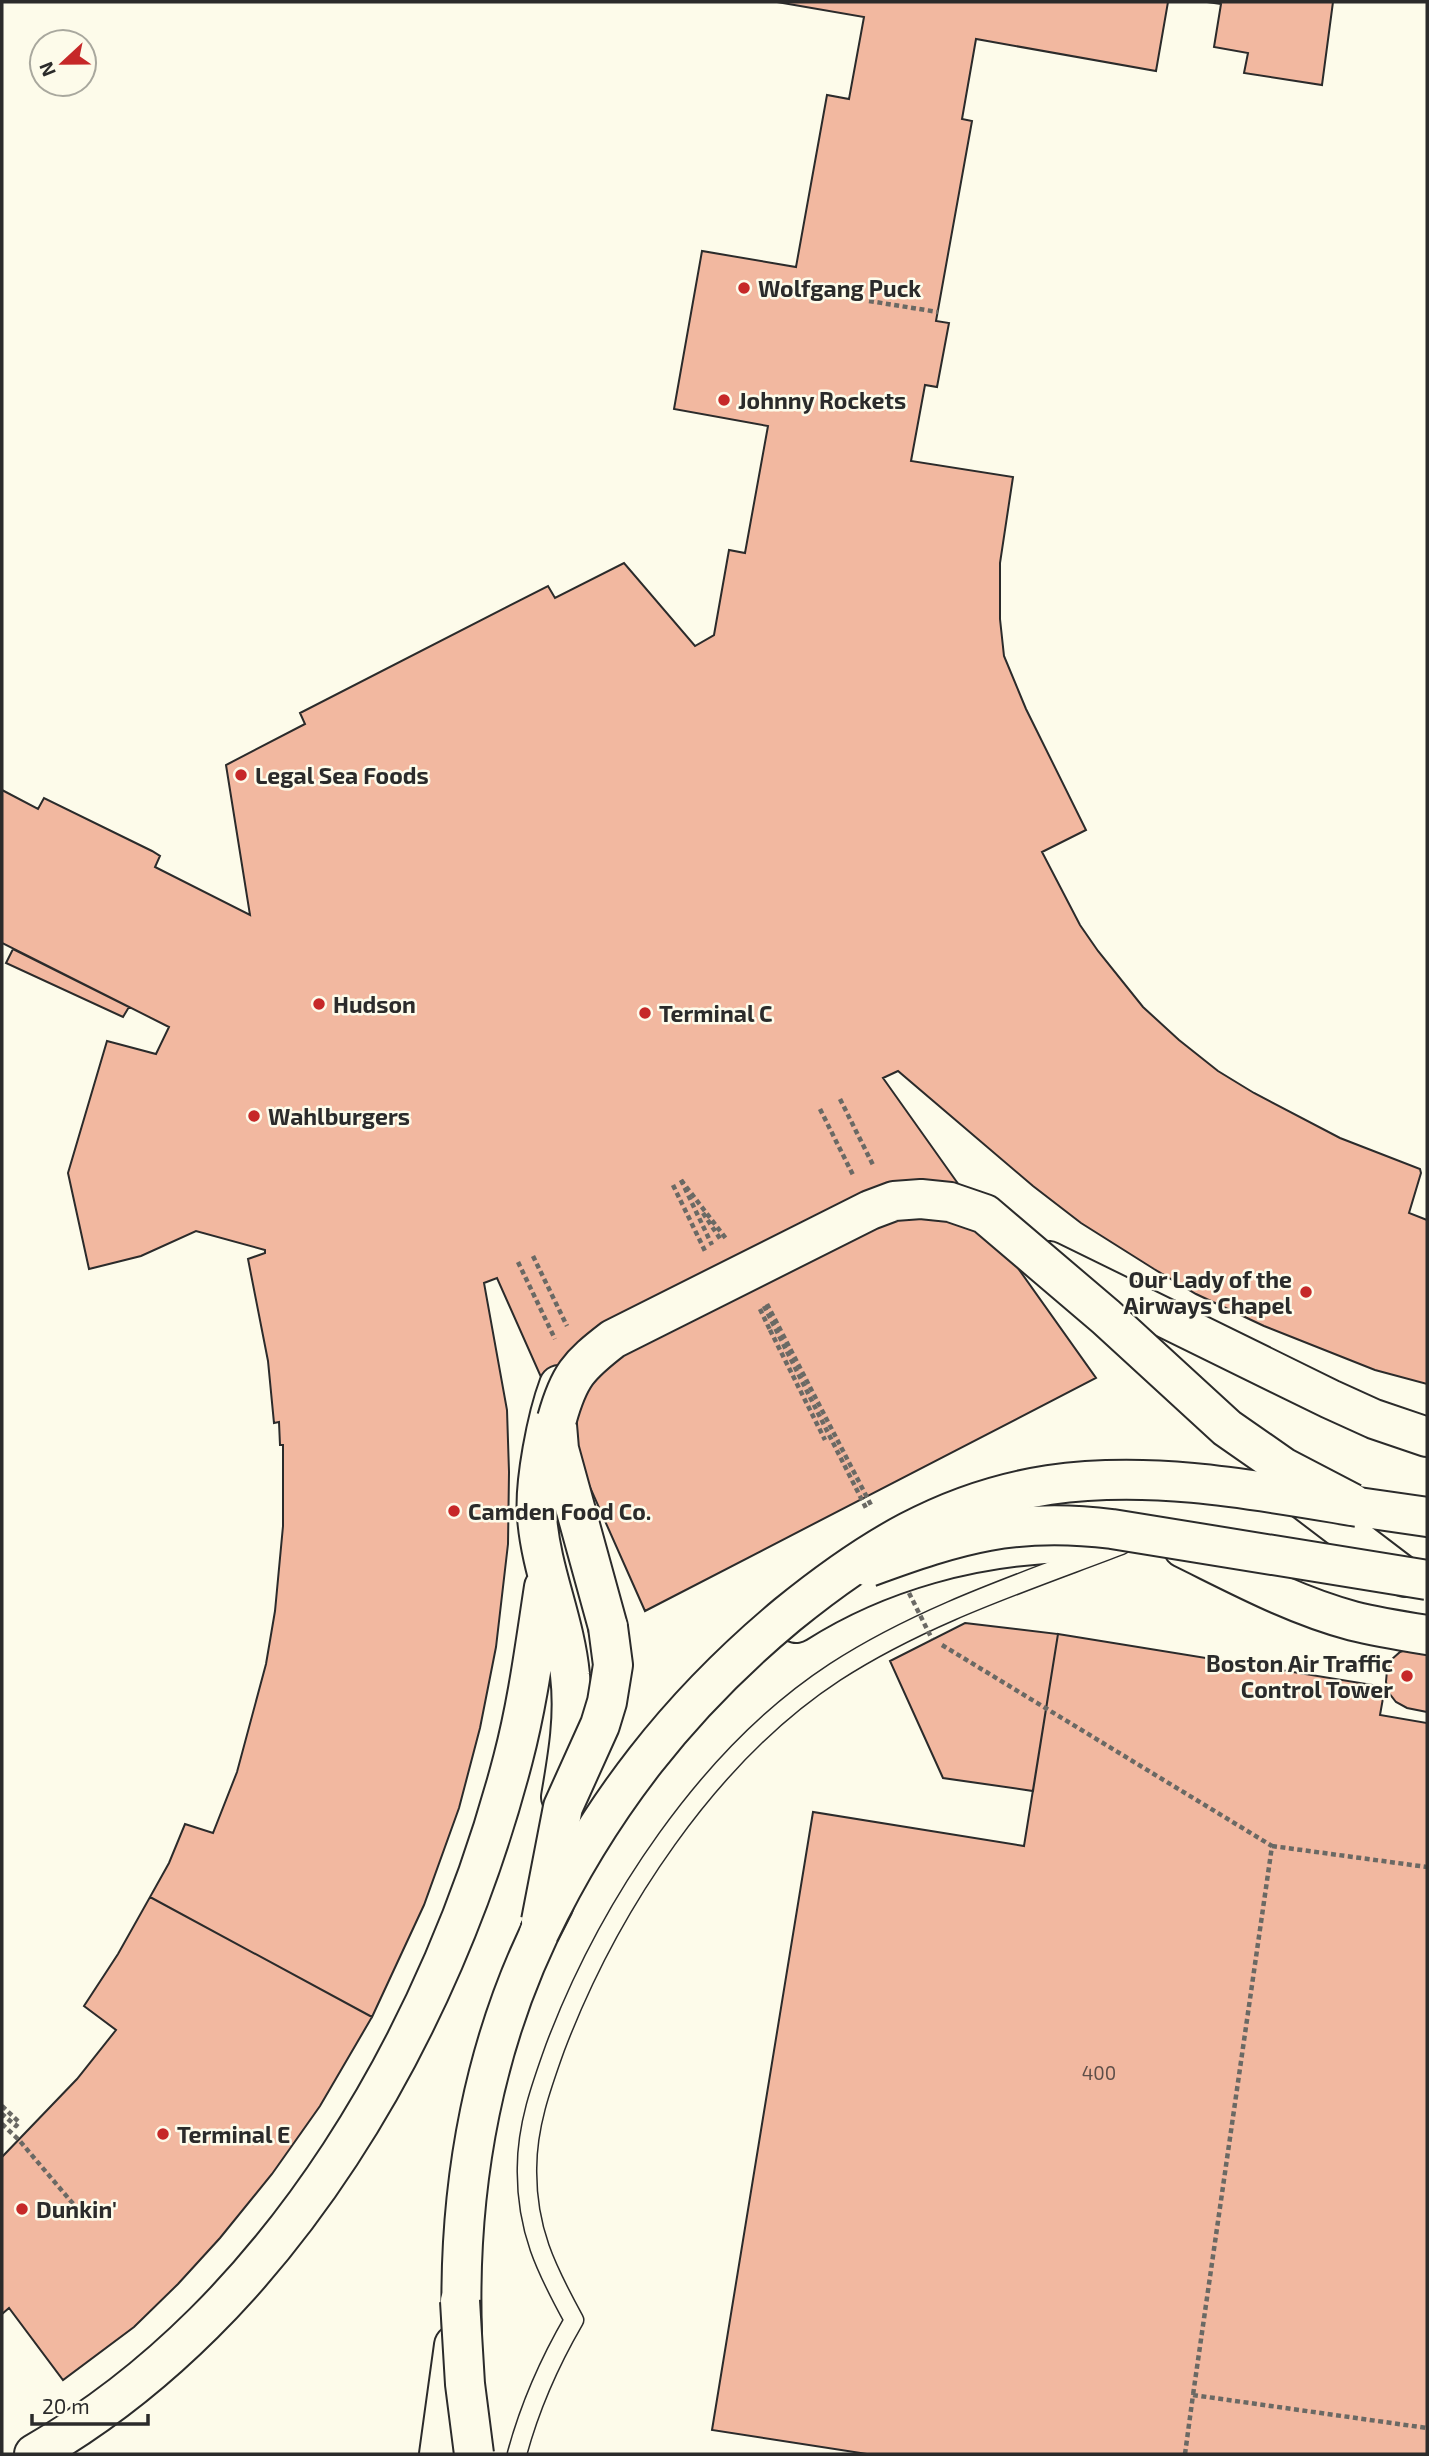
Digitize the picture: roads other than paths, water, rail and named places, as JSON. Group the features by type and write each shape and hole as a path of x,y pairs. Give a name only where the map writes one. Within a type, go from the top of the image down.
{"main road":[{"path":"539,1934 572,1723 570,1672 547,1571 536,1500 545,1441 558,1388 576,1365 614,1339 736,1274 879,1203 921,1199 969,1207 992,1219 1105,1317 1288,1487 1420,1579"},
{"path":"1031,1254 1318,1399 1374,1423 1427,1438"},
{"path":"1031,1254 1106,1317 1238,1437 1283,1466 1358,1507"},
{"path":"539,1934 563,1807 600,1725 613,1665 611,1635 559,1448 557,1419 565,1389 576,1365"},
{"path":"475,2454 467,2391 461,2300 462,2232 468,2181 497,2046 512,1997 539,1934 589,1840 647,1755 723,1672 775,1626 869,1553 935,1517 988,1498 1049,1485 1110,1480 1167,1480 1250,1489 1427,1517"},
{"path":"831,1581 951,1538 986,1530 1047,1524 1112,1529 1420,1579"},
{"path":"475,2454 464,2373 460,2301 463,2214 476,2126 500,2031 539,1934 582,1854 645,1762 700,1697 770,1640 828,1604 922,1566 971,1554 1023,1546 1070,1543 1183,1548 1420,1579"},
{"path":"1183,1548 1303,1604 1352,1621 1427,1635"},
{"path":"34,2454 110,2404 148,2374 243,2283 289,2227 325,2175 402,2049 432,1990 461,1922 500,1805 527,1701 547,1571"},
{"path":"439,2454 460,2301"},
{"path":"449,2454 467,2391"}],"lane":[{"path":"517,2454 550,2361 574,2320 550,2277 532,2221 527,2168 531,2127 542,2082 565,2020 595,1956 637,1884 675,1829 730,1764 791,1705 834,1673 878,1646 937,1617 1121,1545"}],"place":[{"name":"Wolfgang Puck","path":"744,288"},
{"name":"Johnny Rockets","path":"724,400"},
{"name":"Legal Sea Foods","path":"241,775"},
{"name":"Hudson","path":"319,1004"},
{"name":"Terminal C","path":"645,1013"},
{"name":"Wahlburgers","path":"254,1116"},
{"name":"Our Lady of the Airways Chapel","path":"1306,1292"},
{"name":"Camden Food Co.","path":"454,1511"},
{"name":"Boston Air Traffic Control Tower","path":"1407,1676"},
{"name":"Terminal E","path":"163,2134"},
{"name":"Dunkin'","path":"22,2209"}]}
